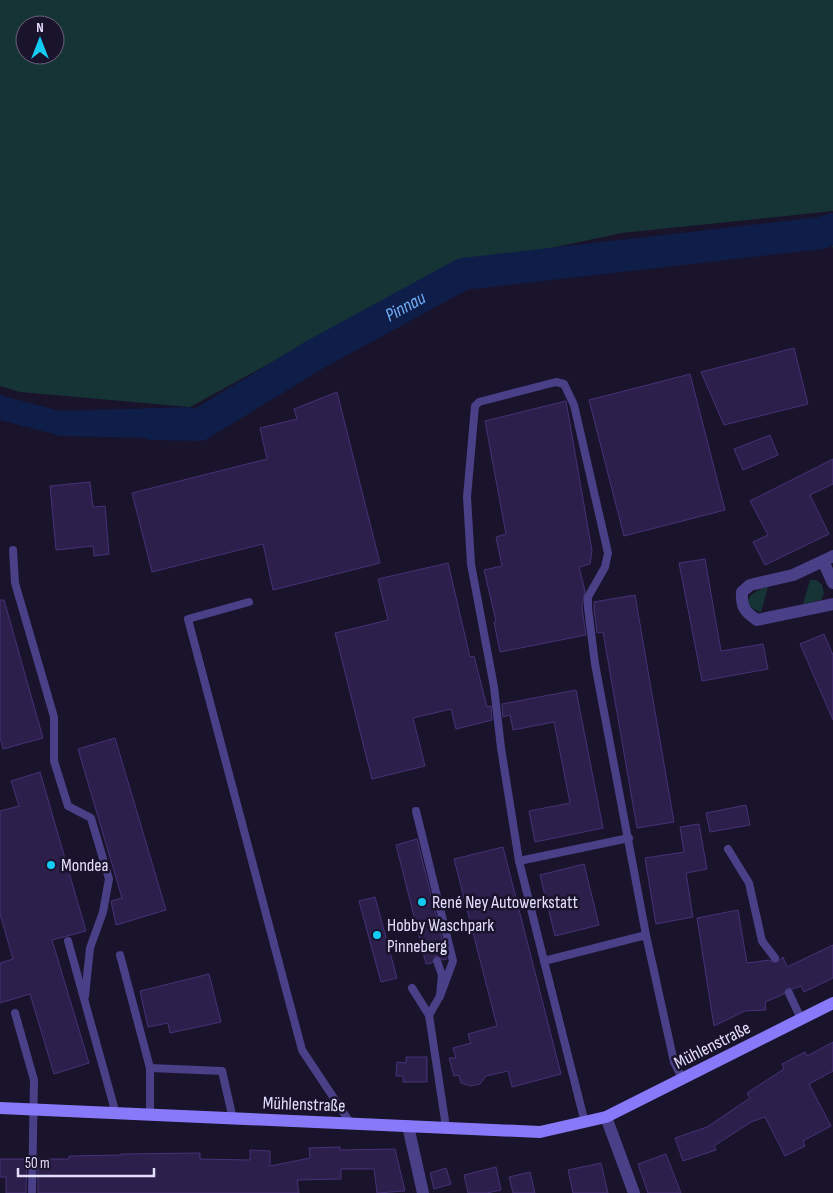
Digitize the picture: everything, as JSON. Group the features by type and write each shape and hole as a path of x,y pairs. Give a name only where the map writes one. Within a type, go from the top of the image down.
{"main road":[{"name":"Mühlenstraße","path":"0,1108 540,1132 606,1117 833,1003"}],"street":[{"path":"833,583 828,558 793,575 750,585 742,592 742,604 746,613 757,620 833,604"},
{"path":"606,1117 634,1193"},
{"path":"408,1126 423,1193"}],"lane":[{"path":"585,1123 519,861 501,748 494,687 471,564 467,497 473,413 479,402 556,382 564,384 574,405 608,552 605,567 588,597 595,664 646,936 674,1062 683,1080"},
{"path":"13,550 15,584 54,717 54,761 68,806 91,818 108,879 103,912 90,948 85,996"},
{"path":"249,602 188,619 302,1050 351,1124"},
{"path":"416,811 453,961 440,996 430,1015"},
{"path":"519,861 629,838"},
{"path":"728,849 749,883 762,941 775,958"},
{"path":"544,961 646,936"},
{"path":"68,941 85,996 116,1114"},
{"path":"120,955 150,1068 150,1116"},
{"path":"437,961 442,975 440,996"},
{"path":"412,988 430,1015 446,1127"},
{"path":"789,993 801,1020"},
{"path":"15,1013 34,1080 32,1193"},
{"path":"150,1068 222,1071 233,1119"}],"green space":[{"path":"0,0 833,0 833,211 622,233 484,262 334,328 190,407 20,392 0,386"},
{"path":"833,229 833,248 821,233"},
{"path":"810,580 817,580 822,585 824,594 821,600 803,604"},
{"path":"768,587 761,612 754,609 748,602 749,598 756,591"}],"water":[{"path":"0,395 60,411 190,407 198,439 61,436 0,420"}],"building":[{"path":"794,348 808,404 724,425 701,372"},
{"path":"690,374 725,510 624,536 589,400"},
{"path":"337,392 380,563 273,590 263,544 152,572 132,493 267,459 260,428 297,419 294,409"},
{"path":"566,401 592,551 590,564 579,567 585,591 582,608 586,635 500,652 494,622 496,621 484,570 502,566 496,537 506,534 485,421"},
{"path":"770,435 778,455 743,470 734,449"},
{"path":"833,459 833,484 810,495 829,534 765,565 753,542 768,535 750,501"},
{"path":"90,482 93,507 105,506 109,554 94,556 93,546 56,550 50,486"},
{"path":"705,559 721,651 763,644 768,669 702,681 679,563"},
{"path":"448,563 470,657 474,656 487,707 491,706 492,720 456,729 451,709 413,718 425,766 372,779 335,633 388,620 378,579"},
{"path":"635,595 674,822 637,828 603,632 597,633 594,608 594,602"},
{"path":"0,600 4,600 43,738 3,749 0,737"},
{"path":"824,634 833,655 833,720 800,644"},
{"path":"576,690 603,828 535,842 529,811 570,803 554,722 513,730 510,715 503,717 502,704"},
{"path":"115,738 166,910 116,925 111,901 122,898 78,749"},
{"path":"40,772 86,931 52,940 89,1063 54,1074 30,994 0,1003 0,963 13,959 0,914 0,811 19,806 11,781"},
{"path":"746,805 750,825 710,832 706,813"},
{"path":"699,824 707,869 686,873 693,917 656,924 645,858 684,852 680,827"},
{"name":"René Ney Autowerkstatt","path":"417,839 447,959 443,960 436,956 432,963 426,964 396,845"},
{"path":"503,847 561,1074 512,1087 508,1071 486,1076 480,1084 471,1086 461,1083 459,1075 454,1076 449,1058 456,1058 453,1048 471,1043 468,1034 497,1026 454,859"},
{"path":"584,864 599,925 555,936 540,875"},
{"name":"Hobby Waschpark Pinneberg","path":"375,897 397,978 381,982 359,901"},
{"path":"738,910 747,963 769,960 776,963 783,957 787,967 833,945 833,978 804,992 801,986 793,989 787,988 784,994 765,1002 766,1010 745,1011 714,1026 697,918"},
{"path":"209,974 221,1022 170,1033 168,1023 148,1027 140,991"},
{"path":"833,1042 833,1071 809,1084 831,1126 803,1141 805,1146 785,1156 765,1117 751,1122 714,1146 716,1150 683,1161 675,1138 707,1127 750,1098 747,1093 784,1069 782,1064 805,1052 807,1056"},
{"path":"406,1057 427,1057 427,1082 403,1082 403,1076 396,1076 397,1062 406,1063"},
{"path":"340,1147 340,1150 395,1149 405,1191 377,1193 374,1169 341,1169 341,1179 297,1180 299,1193 38,1193 38,1159 69,1159 69,1156 121,1154 200,1153 200,1159 250,1160 250,1150 270,1151 270,1166 310,1158 309,1148"},
{"path":"666,1154 681,1193 648,1193 638,1164"},
{"path":"0,1159 27,1159 26,1193 6,1193 6,1177 0,1177"},
{"path":"601,1163 608,1193 573,1193 568,1170"},
{"path":"496,1167 501,1190 487,1193 468,1193 464,1175"},
{"path":"446,1168 451,1184 434,1189 430,1173"},
{"path":"530,1172 535,1193 513,1193 509,1177"}],"waterway":[{"name":"Pinnau","path":"151,424 199,425 316,354 463,274 821,233 833,229"}],"place":[{"name":"Mondea","path":"51,865"},
{"name":"René Ney Autowerkstatt","path":"422,902"},
{"name":"Hobby Waschpark Pinneberg","path":"377,935"}]}
